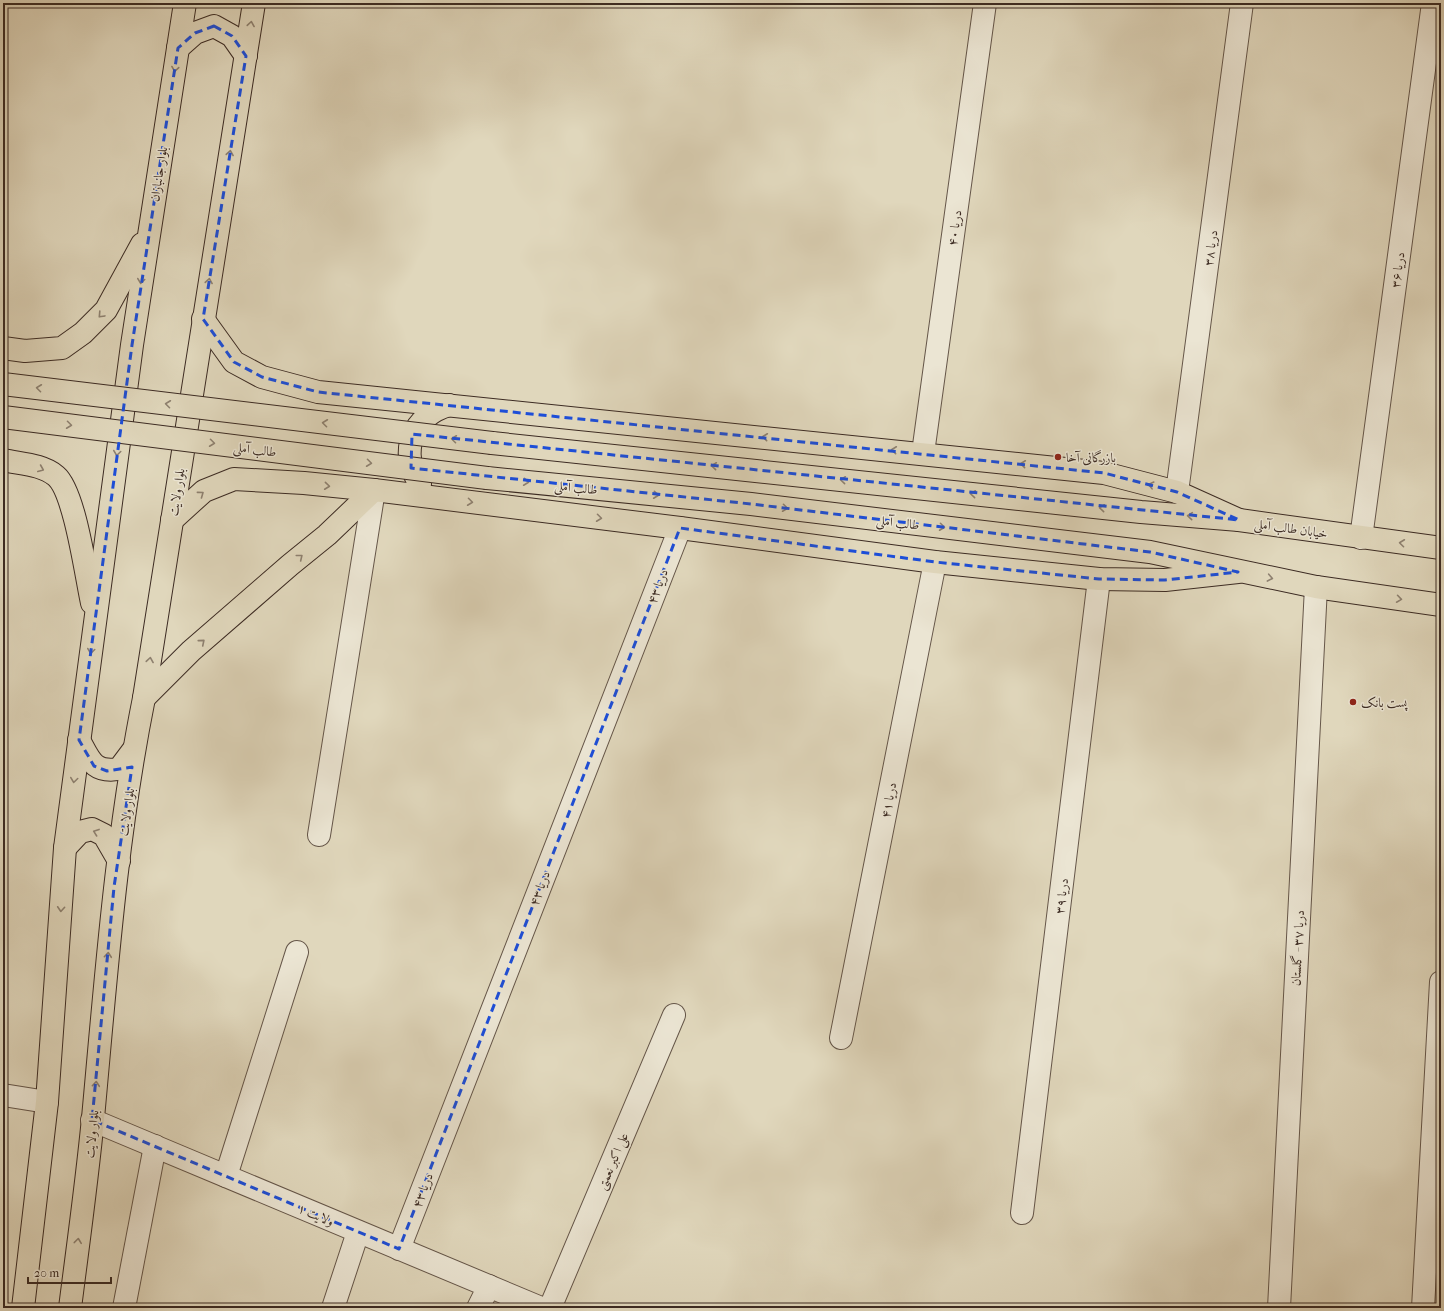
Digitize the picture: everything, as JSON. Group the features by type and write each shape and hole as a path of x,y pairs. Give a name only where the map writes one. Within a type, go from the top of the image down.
{"main road":[{"name":"بلوار جانبازان","path":"95,620 148,232 185,3"},
{"path":"254,3 203,319 234,362 262,376 318,392 923,453 1104,473 1177,492 1239,520"},
{"path":"178,48 195,33 214,26 232,36 246,56"},
{"path":"3,348 25,351 62,348 83,333 106,310 148,232"},
{"name":"بلوار ولایت","path":"70,1308 92,1120 114,887 119,861 134,749 144,698 203,319"},
{"name":"خیابان طالب آملی","path":"3,384 492,444 1140,512 1239,520 1441,548"},
{"path":"443,499 431,494 418,480 410,464 409,451 417,426 426,416 437,409 449,405"},
{"name":"طالب آملی","path":"3,417 487,478 751,504 1150,552 1238,572"},
{"path":"3,460 39,467 56,476 69,496 95,620 65,848 47,1102 23,1308"},
{"path":"172,520 204,491 234,479 304,483 374,490 680,528 935,562 1098,579 1164,580 1238,572 1316,587 1441,605"},
{"path":"144,698 191,651 327,535 374,490"},
{"path":"79,740 94,766 107,771 118,769 134,749"},
{"path":"65,848 80,832 92,829 104,835 119,861"}],"street":[{"name":"دریا ۴۰","path":"923,453 985,3"},
{"name":"دریا ۳۸","path":"1177,492 1242,3"},
{"name":"دریا ۳۶","path":"1361,538 1433,3"},
{"path":"319,835 374,490"},
{"name":"دریا ۴۳","path":"399,1249 680,528"},
{"name":"دریا ۴۱","path":"840,1038 935,562"},
{"name":"دریا ۳۹","path":"1022,1213 1098,579"},
{"name":"دریا ۳۷ - گلستان","path":"1279,1308 1316,587"},
{"path":"226,1176 296,952"},
{"path":"1424,1308 1441,982"},
{"name":"علی اکبر نعمتی","path":"550,1308 674,1015"},
{"path":"3,1096 47,1102"},
{"name":"ولایت ۱","path":"92,1120 541,1308"},
{"path":"124,1308 155,1146"},
{"path":"333,1308 358,1232"},
{"path":"478,1308 489,1286"}],"highlighted area":[{"path":"214,26 232,36 246,56 203,319 234,362 262,377 318,392 1104,473 1177,492 1239,520 412,434 411,468 751,504 1150,552 1238,572 1165,580 1099,579 935,562 680,528 399,1249 92,1120 114,887 132,767 107,771 94,766 79,740 132,345 178,48 195,33"}],"place":[{"name":"بازرگانی آخا","path":"1058,457"},
{"name":"پست بانک","path":"1353,702"}]}
